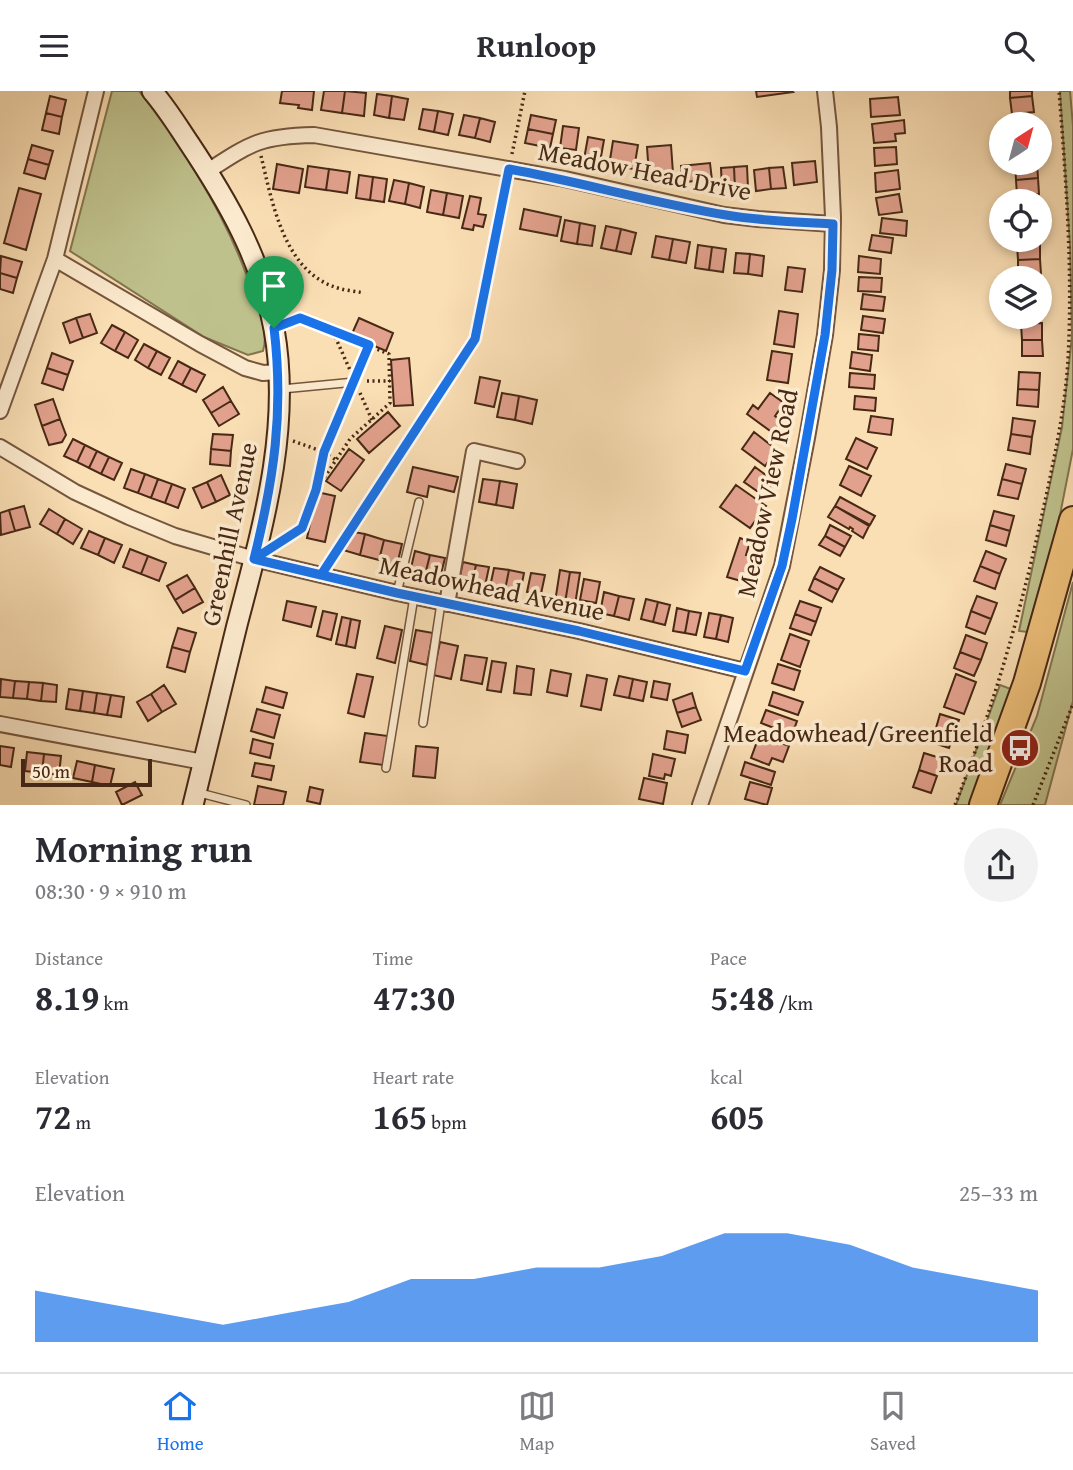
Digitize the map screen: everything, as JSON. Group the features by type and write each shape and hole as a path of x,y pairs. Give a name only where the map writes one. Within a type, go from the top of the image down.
{"highway":[{"path":"983,805 1027,683 1073,520"}],"street":[{"path":"0,411 55,259 96,91"},
{"name":"Greenhill Avenue","path":"152,91 208,171 255,260 274,328 279,381 277,440 270,494 195,799"},
{"name":"Meadow View Road","path":"700,805 782,566 825,335 832,270 833,224 825,91"},
{"name":"Meadow Head Drive","path":"208,171 249,144 276,136 314,135 565,179 724,215 833,224"},
{"path":"55,259 200,344 246,368 279,381"},
{"name":"Meadowhead Avenue","path":"0,447 75,492 175,536 254,559 397,593 579,631 745,671"},
{"path":"444,603 474,451 517,461"},
{"path":"0,724 202,762"}],"lane":[{"path":"279,381 355,382"},
{"path":"397,593 419,502"},
{"path":"386,768 414,597"},
{"path":"423,723 444,603"},
{"path":"195,799 246,805"}],"path":[{"path":"321,575 475,339 525,91"},
{"path":"955,805 1011,643 1033,558 1063,413 1068,360 1068,272 1059,91"},
{"path":"257,142 271,197 292,252 311,274 332,286 364,293"},
{"path":"274,328 300,318 389,354 390,403 350,439 316,490"},
{"path":"254,559 302,528 316,490 324,452 369,345"},
{"path":"355,382 390,381"},
{"path":"277,440 299,442 336,460"},
{"path":"1033,805 1073,704"}],"green space":[{"path":"112,91 139,91 175,140 208,193 247,276 264,328 263,351 248,355 204,337 70,251"},
{"path":"1060,91 1070,91 1073,126 1073,449 1058,525 1027,632 1019,631 1062,427 1072,336 1070,245"},
{"path":"1073,582 1073,701 1045,805 1000,805 1037,716"},
{"path":"1000,685 1011,689 969,805 956,805"}],"building":[{"path":"282,91 314,91 312,110 298,108 299,105 280,103"},
{"path":"324,91 345,91 342,113 321,110"},
{"path":"345,91 366,93 364,116 342,113"},
{"path":"756,91 792,91 793,92 757,97"},
{"path":"1010,91 1032,91 1032,96 1010,98"},
{"path":"377,94 392,96 389,118 374,115"},
{"path":"50,96 66,100 62,117 46,113"},
{"path":"392,96 408,99 404,120 389,118"},
{"path":"1032,96 1034,112 1012,112 1010,98"},
{"path":"898,97 900,115 871,117 870,99"},
{"path":"423,109 438,111 434,132 419,129"},
{"path":"438,111 453,114 448,135 434,132"},
{"path":"46,113 62,117 59,134 42,130"},
{"path":"464,115 480,118 475,138 459,135"},
{"path":"531,115 556,120 553,134 528,129"},
{"path":"480,118 495,122 490,142 475,138"},
{"path":"904,120 905,133 895,134 896,141 874,143 872,124"},
{"path":"563,126 579,128 576,150 560,148"},
{"path":"528,129 553,134 550,148 525,143"},
{"path":"588,137 604,140 600,162 584,159"},
{"path":"613,141 638,145 634,169 609,166"},
{"path":"32,145 53,151 49,165 28,159"},
{"path":"671,145 673,173 649,175 647,147"},
{"path":"896,147 897,164 875,166 874,148"},
{"path":"28,159 49,165 45,179 24,173"},
{"path":"815,161 817,182 794,185 792,163"},
{"path":"710,163 712,180 682,182 681,166"},
{"path":"277,164 303,169 299,193 273,189"},
{"path":"308,166 329,169 326,190 305,187"},
{"path":"747,166 748,188 735,189 734,167"},
{"path":"734,167 735,189 722,190 721,168"},
{"path":"783,167 786,188 771,189 769,168"},
{"path":"769,168 771,189 756,191 754,170"},
{"path":"329,169 350,172 347,193 326,190"},
{"path":"898,170 900,189 876,192 875,173"},
{"path":"359,175 373,177 370,200 356,198"},
{"path":"1016,175 1038,175 1038,178 1016,180"},
{"path":"373,177 387,179 384,202 370,200"},
{"path":"1038,178 1039,189 1017,189 1016,180"},
{"path":"394,180 409,183 405,204 389,201"},
{"path":"409,183 424,187 420,208 405,204"},
{"path":"19,188 41,194 26,250 4,243"},
{"path":"431,190 447,193 443,215 427,212"},
{"path":"447,193 463,196 459,218 443,215"},
{"path":"899,194 902,212 879,215 876,198"},
{"path":"470,196 481,198 478,214 486,215 483,227 474,225 473,230 462,228"},
{"path":"524,209 561,217 557,236 520,229"},
{"path":"882,218 907,221 906,236 880,233"},
{"path":"565,220 580,223 577,244 561,241"},
{"path":"580,223 595,226 592,246 577,244"},
{"path":"606,226 621,229 616,251 601,248"},
{"path":"621,229 636,233 631,254 616,251"},
{"path":"872,235 893,238 891,253 869,250"},
{"path":"656,236 673,239 669,260 652,257"},
{"path":"673,239 690,242 686,263 669,260"},
{"path":"698,245 712,247 709,270 695,268"},
{"path":"712,247 726,249 723,272 709,270"},
{"path":"1017,252 1040,252 1040,259 1018,260"},
{"path":"736,253 750,254 748,274 734,273"},
{"path":"750,254 764,256 762,276 748,274"},
{"path":"1,256 22,262 17,278 0,273"},
{"path":"859,256 881,259 880,274 858,272"},
{"path":"1040,259 1040,266 1018,266 1018,260"},
{"path":"788,267 805,269 802,292 785,290"},
{"path":"0,273 17,278 13,293 0,289"},
{"path":"859,277 882,278 881,292 858,291"},
{"path":"863,294 885,297 883,311 861,309"},
{"path":"779,311 798,314 794,347 774,344"},
{"path":"90,314 97,333 83,338 76,318"},
{"path":"863,316 885,319 883,333 861,330"},
{"path":"76,318 83,338 70,343 63,323"},
{"path":"359,318 393,333 386,351 351,336"},
{"path":"112,325 125,332 115,351 101,343"},
{"path":"1021,329 1042,329 1042,340 1022,340"},
{"path":"125,332 138,340 128,358 115,351"},
{"path":"859,334 879,336 878,351 858,349"},
{"path":"1022,340 1042,340 1043,356 1022,356"},
{"path":"144,344 157,351 148,368 135,360"},
{"path":"157,351 170,358 161,375 148,368"},
{"path":"772,351 792,354 788,383 767,380"},
{"path":"852,352 872,355 870,371 850,368"},
{"path":"52,353 73,361 68,375 47,368"},
{"path":"409,358 413,405 394,406 391,360"},
{"path":"178,361 191,368 182,385 169,378"},
{"path":"47,368 68,375 63,390 42,383"},
{"path":"191,368 205,375 196,392 182,385"},
{"path":"1019,372 1040,373 1039,390 1018,389"},
{"path":"850,373 875,375 874,389 849,387"},
{"path":"480,377 500,381 494,407 475,403"},
{"path":"223,387 231,401 211,413 203,400"},
{"path":"1018,389 1039,390 1038,407 1017,405"},
{"path":"502,393 519,396 515,420 497,417"},
{"path":"770,393 784,403 775,416 781,421 773,433 747,414 753,405 758,409"},
{"path":"519,396 537,400 532,424 515,420"},
{"path":"855,396 876,398 875,411 854,409"},
{"path":"53,399 60,419 42,426 35,405"},
{"path":"231,401 239,414 219,426 211,413"},
{"path":"388,412 400,426 369,453 357,439"},
{"path":"871,416 893,419 891,435 868,432"},
{"path":"1013,418 1035,421 1032,437 1011,434"},
{"path":"60,419 66,435 62,442 49,445 42,426"},
{"path":"754,432 777,450 765,466 742,449"},
{"path":"213,434 233,435 231,451 211,449"},
{"path":"1011,434 1032,437 1030,454 1008,450"},
{"path":"856,438 877,448 867,469 846,459"},
{"path":"73,439 85,445 77,462 64,456"},
{"path":"85,445 97,451 89,468 77,462"},
{"path":"211,449 231,451 230,466 210,464"},
{"path":"349,449 364,460 341,491 326,481"},
{"path":"97,451 109,457 101,474 89,468"},
{"path":"109,457 122,463 114,480 101,474"},
{"path":"1006,464 1026,469 1022,484 1002,479"},
{"path":"849,466 871,476 861,496 840,485"},
{"path":"413,467 458,477 454,492 429,486 427,497 407,492"},
{"path":"755,467 774,481 764,496 744,482"},
{"path":"131,469 145,474 138,493 124,488"},
{"path":"145,474 158,479 151,498 138,493"},
{"path":"221,475 230,495 216,502 207,482"},
{"path":"158,479 172,484 165,503 151,498"},
{"path":"483,479 500,481 496,505 479,502"},
{"path":"1002,479 1022,484 1018,499 998,495"},
{"path":"500,481 517,484 513,508 496,505"},
{"path":"207,482 216,502 202,508 193,488"},
{"path":"172,484 185,489 178,508 165,503"},
{"path":"736,485 766,506 750,528 720,507"},
{"path":"317,492 335,496 325,542 307,538"},
{"path":"840,497 875,516 870,525 835,506"},
{"path":"24,506 30,527 15,531 9,510"},
{"path":"835,506 869,526 863,538 850,527 849,529 828,517"},
{"path":"49,509 65,519 57,534 40,524"},
{"path":"9,510 15,531 1,535 0,513"},
{"path":"994,511 1014,516 1010,531 990,525"},
{"path":"65,519 82,529 73,544 57,534"},
{"path":"830,525 851,536 845,547 825,536"},
{"path":"990,525 1010,531 1006,546 986,540"},
{"path":"89,531 105,538 98,555 81,548"},
{"path":"354,532 365,534 360,555 343,550"},
{"path":"365,534 384,540 379,560 360,555"},
{"path":"825,536 845,547 840,556 819,545"},
{"path":"105,538 122,545 114,563 98,555"},
{"path":"740,538 750,542 746,555 756,558 748,583 727,577"},
{"path":"384,540 402,544 397,565 379,560"},
{"path":"130,549 148,556 141,574 123,567"},
{"path":"415,551 430,555 425,575 410,572"},
{"path":"986,551 1006,559 1000,574 980,566"},
{"path":"430,555 445,558 440,578 425,575"},
{"path":"148,556 166,563 159,581 141,574"},
{"path":"463,562 476,565 472,583 459,580"},
{"path":"476,565 489,567 485,586 472,583"},
{"path":"980,566 1000,574 995,589 974,581"},
{"path":"820,567 844,579 838,590 814,578"},
{"path":"494,568 509,570 505,590 490,587"},
{"path":"509,570 524,573 520,593 505,590"},
{"path":"560,570 570,572 565,603 555,602"},
{"path":"570,572 580,573 575,605 565,603"},
{"path":"531,573 545,575 541,594 527,592"},
{"path":"187,575 195,588 175,600 167,586"},
{"path":"814,578 838,590 832,602 809,590"},
{"path":"584,579 600,582 596,603 580,600"},
{"path":"195,588 203,602 183,613 175,600"},
{"path":"604,592 619,596 614,616 600,613"},
{"path":"619,596 634,599 629,620 614,616"},
{"path":"977,596 997,603 991,619 971,611"},
{"path":"646,599 658,602 653,622 641,619"},
{"path":"287,601 316,607 311,627 283,620"},
{"path":"800,601 821,608 816,622 795,614"},
{"path":"658,602 670,605 665,625 653,622"},
{"path":"677,608 689,611 685,633 673,631"},
{"path":"323,611 337,614 331,640 317,636"},
{"path":"689,611 701,613 696,635 685,633"},
{"path":"971,611 991,619 985,634 966,627"},
{"path":"709,613 721,615 716,639 704,637"},
{"path":"795,614 816,622 811,635 790,628"},
{"path":"721,615 733,618 728,642 716,639"},
{"path":"342,617 351,619 346,646 336,644"},
{"path":"351,619 360,621 355,648 346,646"},
{"path":"385,626 402,630 395,663 377,658"},
{"path":"178,628 196,633 190,652 172,647"},
{"path":"416,630 433,633 427,665 410,661"},
{"path":"790,634 809,641 800,667 781,660"},
{"path":"966,635 987,643 981,660 960,652"},
{"path":"440,642 458,646 451,679 433,675"},
{"path":"172,647 190,652 185,672 167,667"},
{"path":"960,652 981,660 974,676 954,668"},
{"path":"465,655 487,658 482,684 461,680"},
{"path":"492,661 506,663 501,692 487,690"},
{"path":"778,664 800,671 794,690 772,683"},
{"path":"517,666 534,669 531,695 514,693"},
{"path":"551,670 571,674 567,696 547,692"},
{"path":"357,674 373,677 364,717 348,713"},
{"path":"956,674 976,682 964,714 944,707"},
{"path":"587,675 607,679 601,710 581,706"},
{"path":"619,676 633,679 629,698 614,695"},
{"path":"1,679 15,681 13,698 0,697"},
{"path":"633,679 647,682 643,701 629,698"},
{"path":"15,681 29,682 27,699 13,698"},
{"path":"654,681 670,684 667,700 651,697"},
{"path":"29,682 43,683 41,701 27,699"},
{"path":"43,683 57,685 56,702 41,701"},
{"path":"164,685 176,704 162,712 151,694"},
{"path":"266,687 287,693 283,708 262,702"},
{"path":"69,689 83,691 80,711 66,709"},
{"path":"83,691 97,693 94,713 80,711"},
{"path":"773,692 803,702 798,715 769,705"},
{"path":"97,693 111,695 107,715 94,713"},
{"path":"692,693 696,707 677,713 673,700"},
{"path":"151,694 162,712 148,721 137,702"},
{"path":"111,695 124,697 121,717 107,715"},
{"path":"696,707 701,720 682,727 677,713"},
{"path":"257,709 280,715 274,738 251,731"},
{"path":"766,710 797,721 792,735 761,723"},
{"path":"940,714 959,720 954,734 936,728"},
{"path":"762,728 783,737 781,743 789,746 783,762 772,758 769,765 751,758"},
{"path":"936,728 954,734 949,748 931,742"},
{"path":"667,731 688,735 685,753 664,749"},
{"path":"365,733 388,736 383,765 360,762"},
{"path":"253,739 273,744 270,758 250,753"},
{"path":"0,746 14,748 11,767 0,765"},
{"path":"416,746 438,748 435,778 413,776"},
{"path":"27,752 44,754 42,773 25,771"},
{"path":"924,753 943,759 937,776 919,770"},
{"path":"44,754 61,756 59,775 42,773"},
{"path":"653,754 675,759 671,776 665,774 664,779 649,776"},
{"path":"77,761 95,765 92,782 73,778"},
{"path":"745,762 775,772 771,785 741,775"},
{"path":"255,763 274,766 271,780 252,776"},
{"path":"95,765 114,769 110,786 92,782"},
{"path":"919,770 937,776 931,793 913,787"},
{"path":"644,778 667,783 663,804 639,799"},
{"path":"135,782 142,795 122,805 116,792"},
{"path":"750,782 772,788 767,805 745,799"},
{"path":"258,786 286,792 283,805 254,805"},
{"path":"310,787 323,790 320,804 307,801"}],"place":[{"name":"Meadowhead/Greenfield Road","path":"1020,748"}],"route":[{"path":"274,328 279,372 277,440 270,494 254,559 397,593 579,631 745,671 782,566 792,519 825,335 832,270 833,224 724,215 509,169 475,339 405,443 321,575 254,559 302,528 316,490 324,452 369,345 300,318 274,328"}]}
